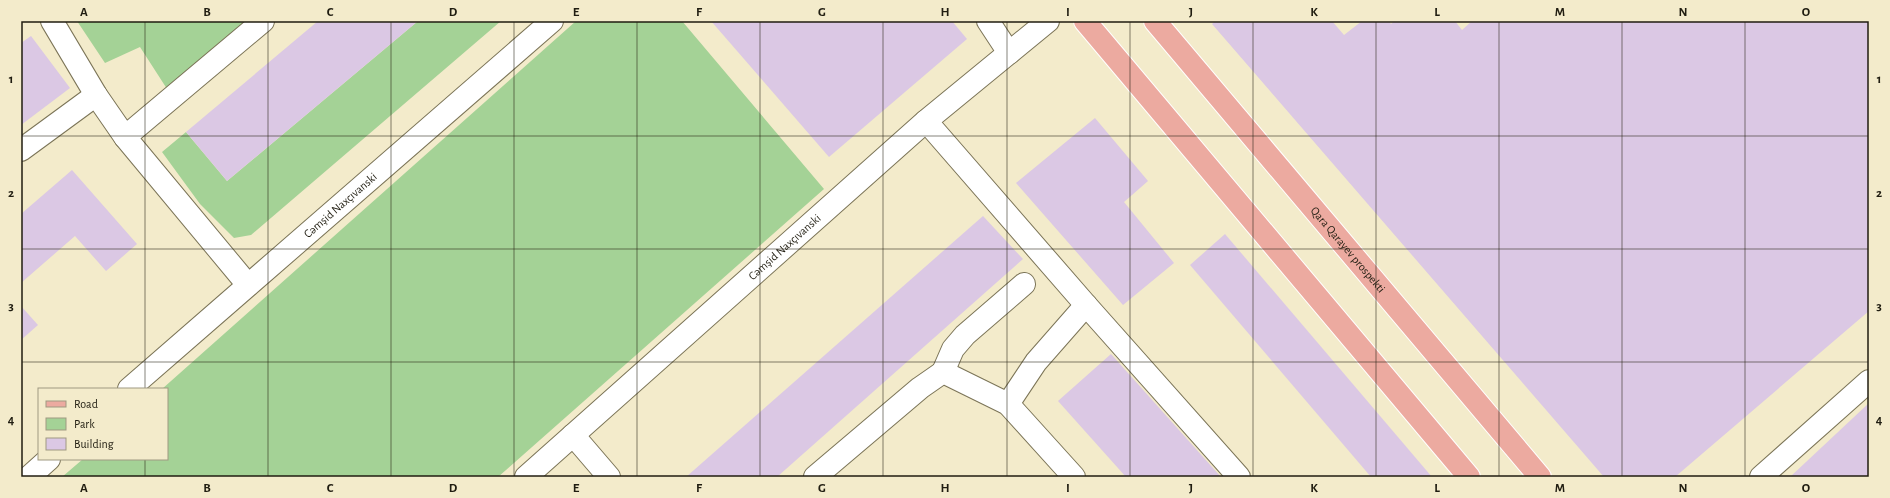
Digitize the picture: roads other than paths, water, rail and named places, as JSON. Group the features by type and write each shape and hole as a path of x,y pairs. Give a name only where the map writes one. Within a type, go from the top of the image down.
{"main road":[{"path":"1084,21 1468,477"},
{"name":"Qara Qarayev prospekti","path":"1155,21 1540,477"}],"street":[{"path":"52,21 96,95 125,137 248,285"},
{"path":"125,137 263,21"},
{"name":"Cəmşid Naxçıvanski","path":"130,388 552,21"},
{"path":"988,21 1009,53"},
{"name":"Cəmşid Naxçıvanski","path":"526,477 926,121 1048,21"},
{"path":"21,150 96,95"},
{"path":"926,121 1086,305 1239,477"},
{"path":"815,477 920,388 943,372 953,350 965,336 1024,284"},
{"path":"1008,404 1036,362 1086,305"},
{"path":"943,372 1008,404 1074,477"},
{"path":"1760,477 1869,381"},
{"path":"573,435 609,477"},
{"path":"29,477 48,460"}]}
